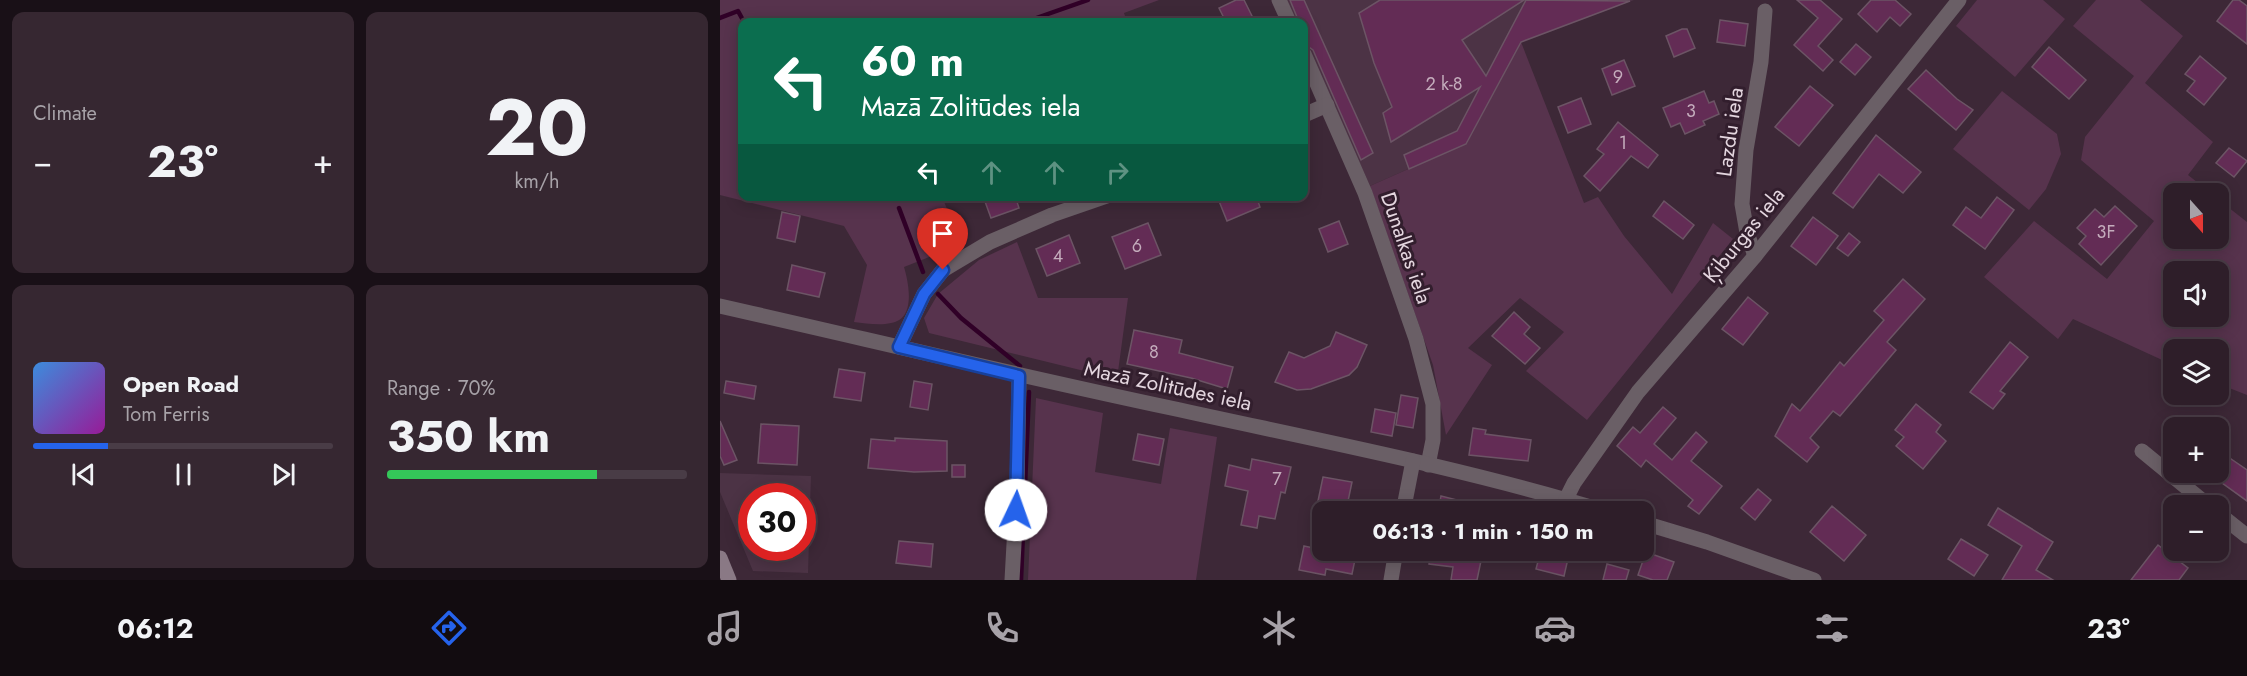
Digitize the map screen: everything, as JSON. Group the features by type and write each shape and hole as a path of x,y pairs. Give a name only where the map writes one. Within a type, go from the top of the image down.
{"main road":[{"path":"720,558 729,580"}],"street":[{"path":"1279,0 1287,18"},
{"name":"Ķiburgas iela","path":"1566,499 1574,483 1638,392 1755,256 1959,0"},
{"name":"Lazdu iela","path":"1755,256 1747,233 1742,204 1746,150 1761,62 1766,11"},
{"name":"Dunalkas iela","path":"1308,63 1365,193 1416,339 1429,386 1434,421 1428,465"},
{"path":"1308,113 1326,105"},
{"path":"899,347 924,294 943,270 990,242 1052,215 1093,201"},
{"name":"Mazā Zolitūdes iela","path":"720,306 1019,376 1413,461 1572,501"},
{"path":"1012,580 1017,490 1019,376"},
{"path":"2142,451 2196,495"},
{"path":"1405,501 1413,461"},
{"path":"2229,522 2247,536"},
{"path":"1654,526 1814,580"},
{"path":"1391,580 1394,561"}],"shaded area":[{"path":"720,0 1159,0 1124,13 1126,18 738,18 738,200 720,195"},
{"path":"1286,0 1634,0 1521,42 1467,143 1370,186 1308,48 1308,18 1294,18"},
{"path":"1977,0 2043,0 2065,19 2015,77 1956,26"},
{"path":"2096,0 2140,0 2183,36 2145,83 2213,142 2188,175 2198,183 2163,183 2163,249 2229,249 2229,208 2247,222 2247,395 2229,388 2229,339 2163,339 2163,360 2073,319 2058,339 1984,277 2034,221 2107,279 2154,221 2081,160 2085,137 2134,76 2073,26"},
{"path":"1521,42 1584,203 1598,197 1624,236 1672,294 1713,223 1733,239 1587,420 1526,371 1564,332 1520,298 1468,348 1492,365 1446,435 1433,365 1370,186 1467,143"},
{"path":"2002,91 2057,134 2061,154 2046,189 2029,210 1953,149"},
{"path":"744,201 944,201 962,244 904,267 909,300 904,315 899,320 877,324 854,322 867,265 844,226"},
{"path":"1017,242 1038,298 1128,298 1117,379 929,333 924,318 938,294 979,260"},
{"path":"1036,398 1103,413 1095,472 1161,484 1170,428 1217,437 1196,580 1028,580"},
{"path":"720,473 811,476 811,483 738,483 738,535 720,492"},
{"path":"749,561 808,561 808,573 753,571"}],"building":[{"path":"1236,0 1244,0 1253,18 1224,18 1219,8"},
{"path":"1290,0 1304,0 1373,153 1361,160 1313,50 1308,46 1308,18 1297,18"},
{"path":"1380,0 1524,0 1462,40 1486,76 1526,0 1630,1 1521,42 1466,144 1409,169 1404,155 1457,131 1480,87 1391,142 1383,113 1392,107 1374,63 1359,13"},
{"path":"1797,0 1820,0 1842,19 1818,46 1833,60 1823,71 1794,45 1818,18"},
{"path":"1871,0 1895,0 1911,14 1900,26 1890,17 1877,32 1858,14"},
{"path":"2233,0 2239,0 2247,6 2247,44 2217,21"},
{"path":"1720,20 1748,24 1745,46 1717,42"},
{"path":"1687,29 1695,48 1674,57 1666,36"},
{"path":"1856,44 1871,57 1855,75 1840,62"},
{"path":"2049,47 2086,80 2069,99 2032,67"},
{"path":"2200,56 2226,78 2204,105 2187,91 2195,81 2185,74"},
{"path":"1624,60 1635,86 1612,95 1602,69"},
{"path":"1926,70 1957,99 1973,110 1956,130 1908,89"},
{"path":"1810,86 1833,105 1799,146 1775,127"},
{"path":"1704,91 1709,103 1714,101 1719,114 1703,121 1705,125 1685,134 1680,123 1671,127 1663,108"},
{"path":"1581,98 1591,124 1568,133 1558,107"},
{"path":"1618,122 1658,155 1648,168 1631,156 1600,191 1584,176 1604,154 1597,149"},
{"path":"1876,135 1921,172 1903,193 1879,174 1853,208 1833,193"},
{"path":"2229,148 2247,161 2234,177 2216,163"},
{"path":"1997,197 2014,210 1985,249 1953,225 1966,207 1981,218"},
{"path":"985,201 1017,201 1019,208 991,218"},
{"path":"1219,201 1258,201 1260,207 1227,221"},
{"path":"1664,201 1694,225 1683,239 1653,216"},
{"path":"2115,206 2137,226 2101,265 2079,244 2086,236 2077,228 2095,209 2104,217"},
{"path":"782,212 800,216 795,242 777,238"},
{"path":"1813,217 1838,236 1816,265 1791,246"},
{"path":"1339,221 1348,244 1328,252 1319,229"},
{"path":"1148,223 1161,255 1125,269 1112,237"},
{"path":"1849,233 1860,242 1848,256 1837,248"},
{"path":"1069,235 1080,263 1047,276 1036,249"},
{"path":"792,265 825,273 819,297 787,290"},
{"path":"1903,279 1925,299 1887,342 1896,350 1840,416 1833,411 1810,438 1819,447 1807,462 1775,436 1792,404 1800,411 1840,362 1844,366 1884,320 1874,311"},
{"path":"1748,297 1768,313 1743,345 1722,329"},
{"path":"1514,312 1530,327 1524,334 1540,348 1525,364 1492,336"},
{"path":"1134,330 1182,340 1179,353 1233,367 1227,389 1191,378 1127,364"},
{"path":"1336,332 1367,345 1357,367 1349,375 1311,389 1297,390 1275,382 1289,352 1304,358 1330,346"},
{"path":"2010,342 2028,357 2000,391 2005,394 1993,409 1970,392"},
{"path":"839,369 865,373 861,401 834,397"},
{"path":"726,381 756,386 754,399 724,393"},
{"path":"914,381 932,384 928,410 910,407"},
{"path":"1401,395 1418,398 1413,428 1396,425"},
{"path":"1916,404 1941,425 1936,432 1946,441 1923,469 1896,446 1904,437 1895,430"},
{"path":"1663,407 1676,418 1654,444 1672,460 1696,432 1707,442 1691,461 1722,486 1699,514 1688,506 1693,500 1646,460 1641,467 1617,446 1633,427 1640,433"},
{"path":"1375,409 1396,413 1392,436 1371,432"},
{"path":"720,421 737,460 724,465 720,456"},
{"path":"761,424 799,426 797,465 758,463"},
{"path":"1473,428 1486,430 1485,434 1531,440 1528,461 1469,455"},
{"path":"1138,434 1164,439 1159,465 1133,460"},
{"path":"895,438 947,441 947,471 914,472 868,468 871,439 895,441"},
{"path":"2229,458 2247,470 2247,501 2222,483 2229,483"},
{"path":"1252,459 1291,467 1285,493 1281,492 1275,519 1259,516 1257,528 1241,525 1248,491 1225,486 1229,465 1250,470"},
{"path":"952,465 965,465 965,477 952,477"},
{"path":"1323,477 1352,482 1348,501 1318,501"},
{"path":"1758,489 1771,500 1755,520 1741,508"},
{"path":"1441,496 1461,501 1440,501"},
{"path":"1832,506 1866,535 1844,561 1810,532"},
{"path":"1998,508 2053,542 2036,570 2053,580 2002,580 2022,546 1988,525"},
{"path":"1961,539 1988,555 1974,576 1948,559"},
{"path":"899,541 933,544 931,567 896,563"},
{"path":"2158,545 2163,549 2163,561 2179,561 2188,568 2179,580 2131,580"},
{"path":"1304,546 1312,548 1312,561 1355,561 1352,574 1326,569 1325,575 1299,570"},
{"path":"1654,555 1674,562 1667,580 1653,580 1638,575 1643,561 1654,561"},
{"path":"1429,561 1481,561 1477,580 1451,580 1453,567 1429,564"},
{"path":"1538,561 1567,561 1564,576 1536,569"},
{"path":"1607,564 1629,570 1626,580 1603,580"}],"waterway":[{"path":"1036,18 1088,0"},
{"path":"720,18 738,11 742,18"},
{"path":"899,208 923,272"},
{"path":"938,294 961,318 1020,366"},
{"path":"1021,580 1029,392"}],"route":[{"path":"943,270 924,294 899,347 1019,376 1016,510"}]}
